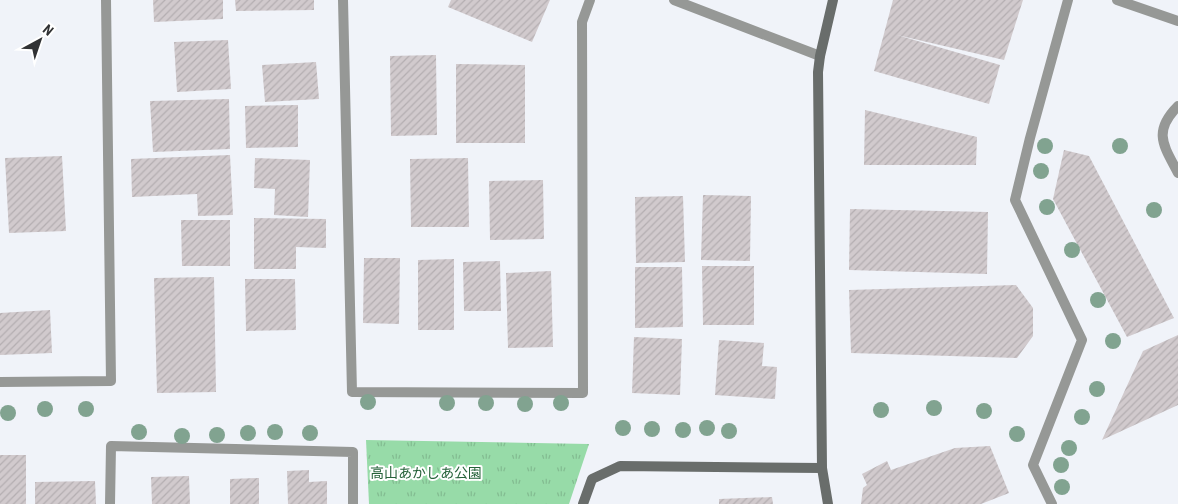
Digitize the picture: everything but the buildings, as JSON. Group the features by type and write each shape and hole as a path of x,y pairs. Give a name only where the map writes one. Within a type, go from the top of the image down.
{"street":[{"path":"0,382 111,380 106,0"},
{"path":"343,0 352,392 583,393 582,22 590,0"},
{"path":"674,0 820,56"},
{"path":"828,504 822,468 818,72 833,0"},
{"path":"1052,504 1033,465 1082,340 1015,200 1068,0"},
{"path":"1117,0 1178,20"},
{"path":"1178,106 1164,124 1162,142 1178,173"},
{"path":"110,504 111,446 353,452 353,504"},
{"path":"583,504 592,479 620,466 822,468"}],"green space":[{"name":"高山あかしあ公園","path":"366,440 589,444 569,504 369,504"}]}
